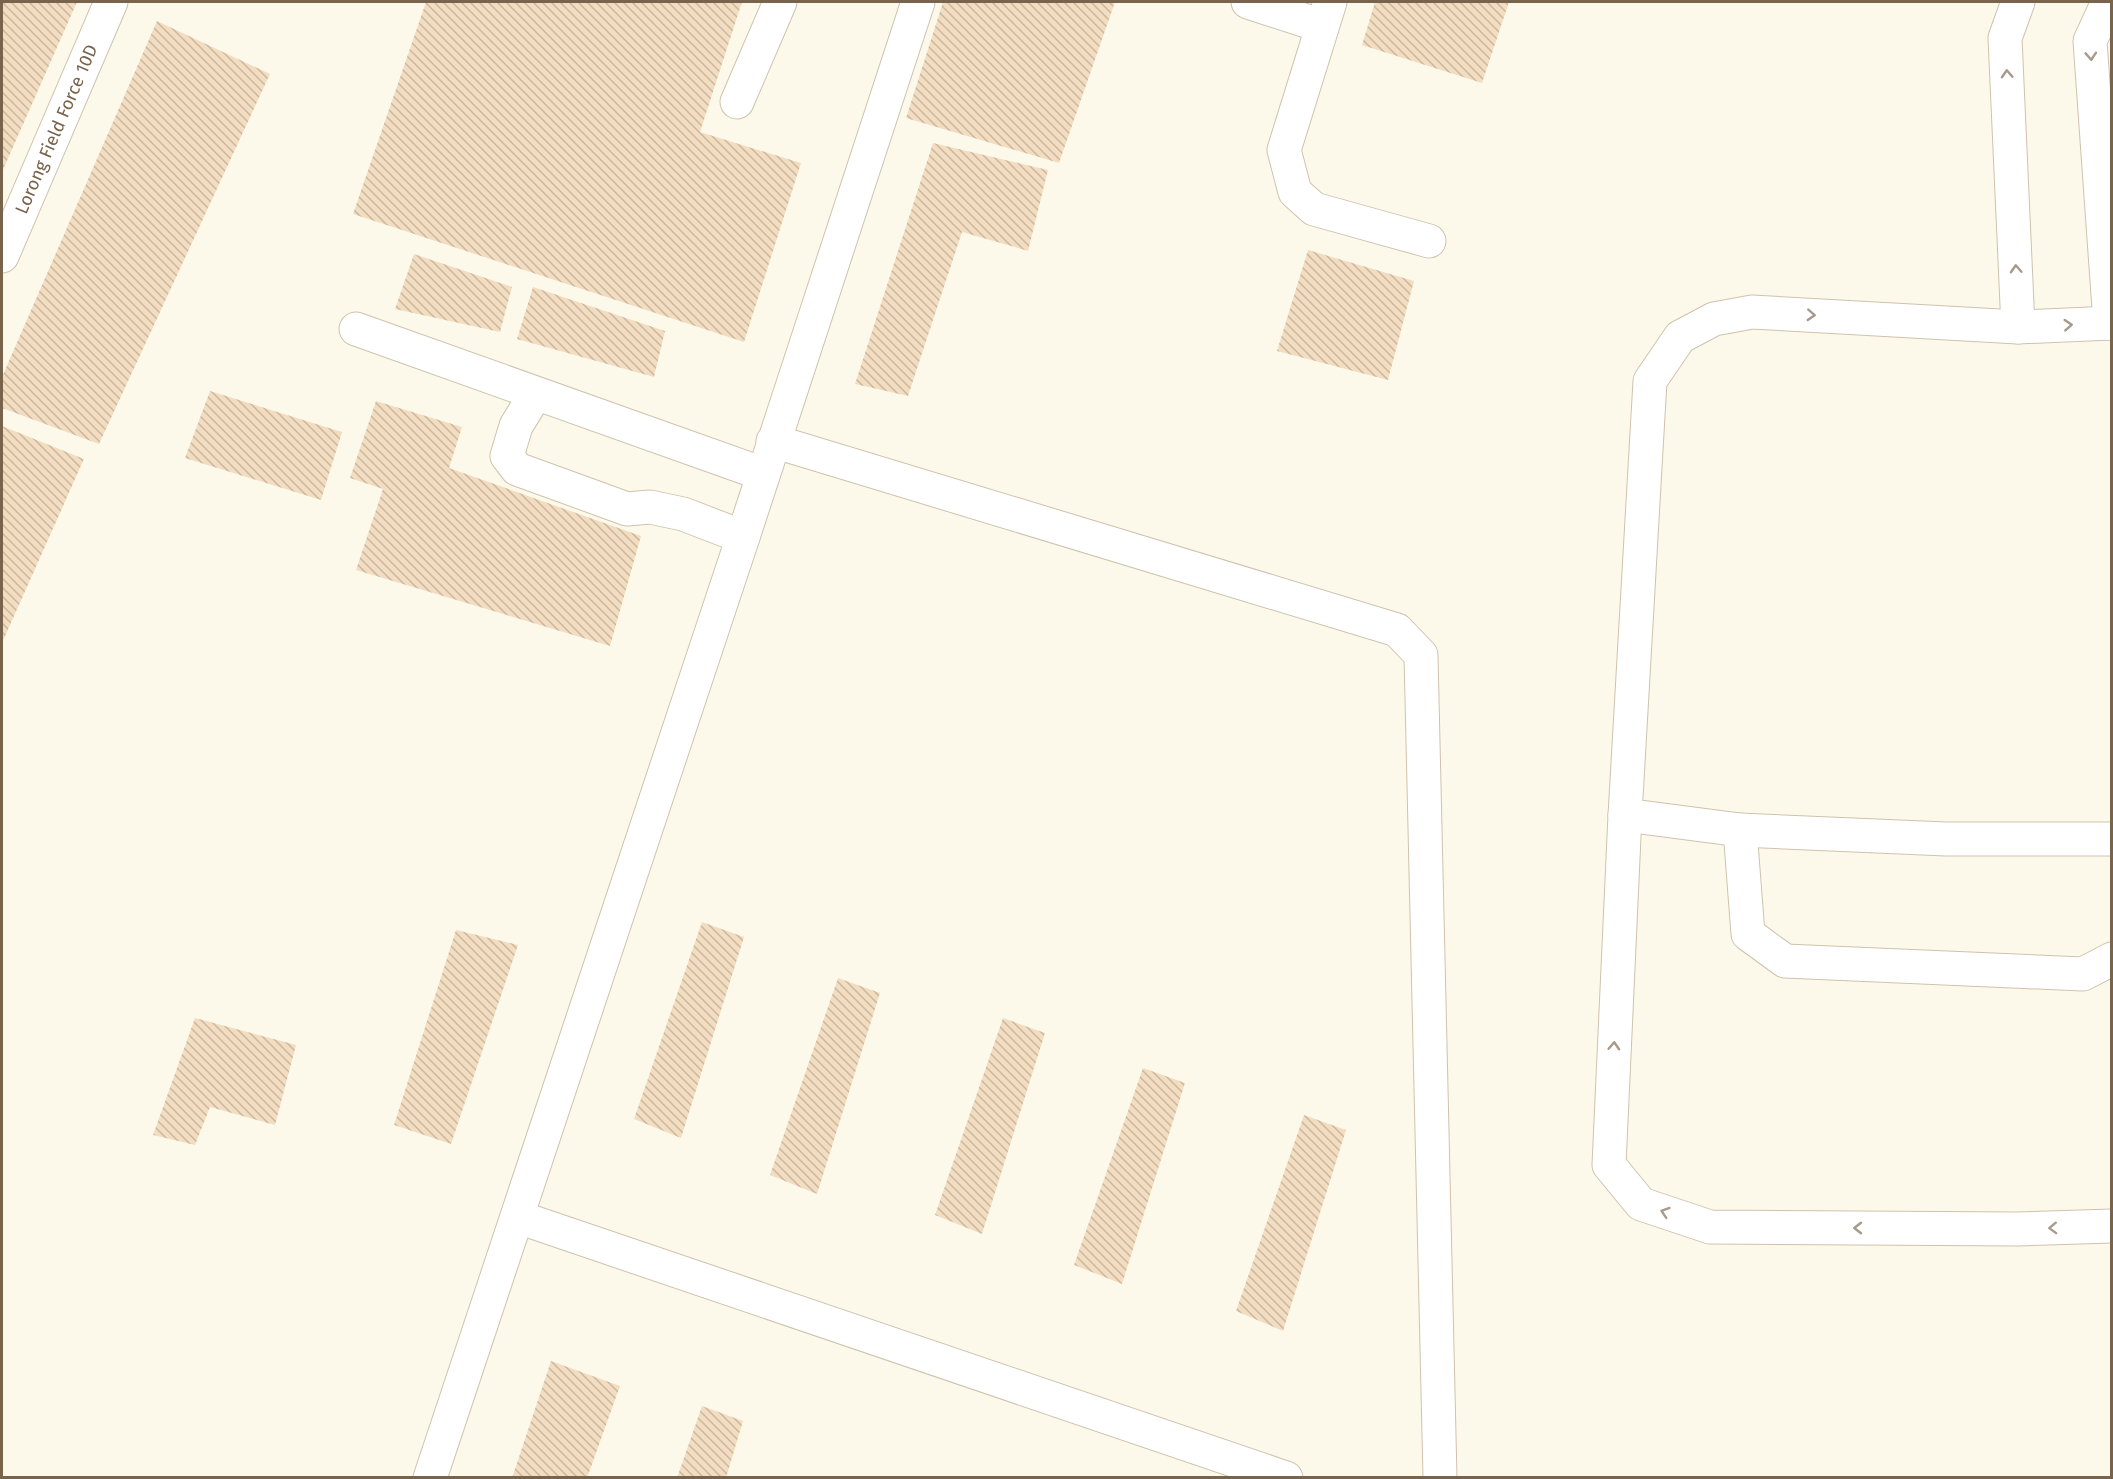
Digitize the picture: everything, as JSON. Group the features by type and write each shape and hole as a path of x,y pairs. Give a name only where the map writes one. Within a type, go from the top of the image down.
{"street":[{"name":"Lorong Field Force 10D","path":"2,256 111,2"},
{"path":"736,102 780,2"},
{"path":"429,1478 518,1217 918,2"},
{"path":"1248,2 1326,14 1284,150 1295,192 1314,209 1429,241"},
{"path":"2018,2 2006,38 2018,327"},
{"path":"2108,2 2090,40 2111,323 2018,327 1752,312 1714,319 1680,337 1650,381 1624,815 1609,1165 1641,1204 1710,1227 2017,1229 2112,1226"},
{"path":"356,329 535,395 763,474"},
{"path":"535,395 516,426 507,456 517,469 627,509 650,507 683,514 743,537"},
{"path":"773,441 1397,630 1421,655 1440,1478"},
{"path":"1624,815 1740,830 1946,839 2112,839"},
{"path":"1740,830 1748,934 1785,961 2083,974 2112,959"},
{"path":"518,1217 1286,1478"}],"building":[{"path":"2,2 77,2 2,172"},
{"path":"426,2 742,2 700,132 801,163 744,342 353,214"},
{"path":"943,2 1115,2 1059,163 906,118"},
{"path":"1375,2 1509,2 1482,83 1362,45"},
{"path":"157,21 270,74 99,444 2,408 2,377"},
{"path":"933,143 1048,170 1028,251 962,232 908,396 855,384"},
{"path":"1308,250 1414,281 1388,380 1277,351"},
{"path":"414,254 512,287 500,332 395,309"},
{"path":"533,287 665,331 654,377 517,339"},
{"path":"210,391 342,432 321,500 185,458"},
{"path":"376,401 462,427 449,468 641,536 610,646 356,570 383,489 350,478"},
{"path":"2,426 84,459 2,643"},
{"path":"702,922 744,937 681,1138 634,1119"},
{"path":"456,930 518,945 451,1144 394,1125"},
{"path":"838,978 880,993 817,1194 770,1175"},
{"path":"195,1018 296,1045 275,1125 210,1107 195,1145 153,1135"},
{"path":"1003,1018 1045,1033 982,1234 935,1215"},
{"path":"1143,1068 1185,1083 1122,1284 1074,1265"},
{"path":"1304,1115 1346,1130 1283,1331 1236,1311"},
{"path":"551,1361 620,1386 587,1478 512,1478"},
{"path":"702,1406 743,1421 726,1478 677,1478"}]}
